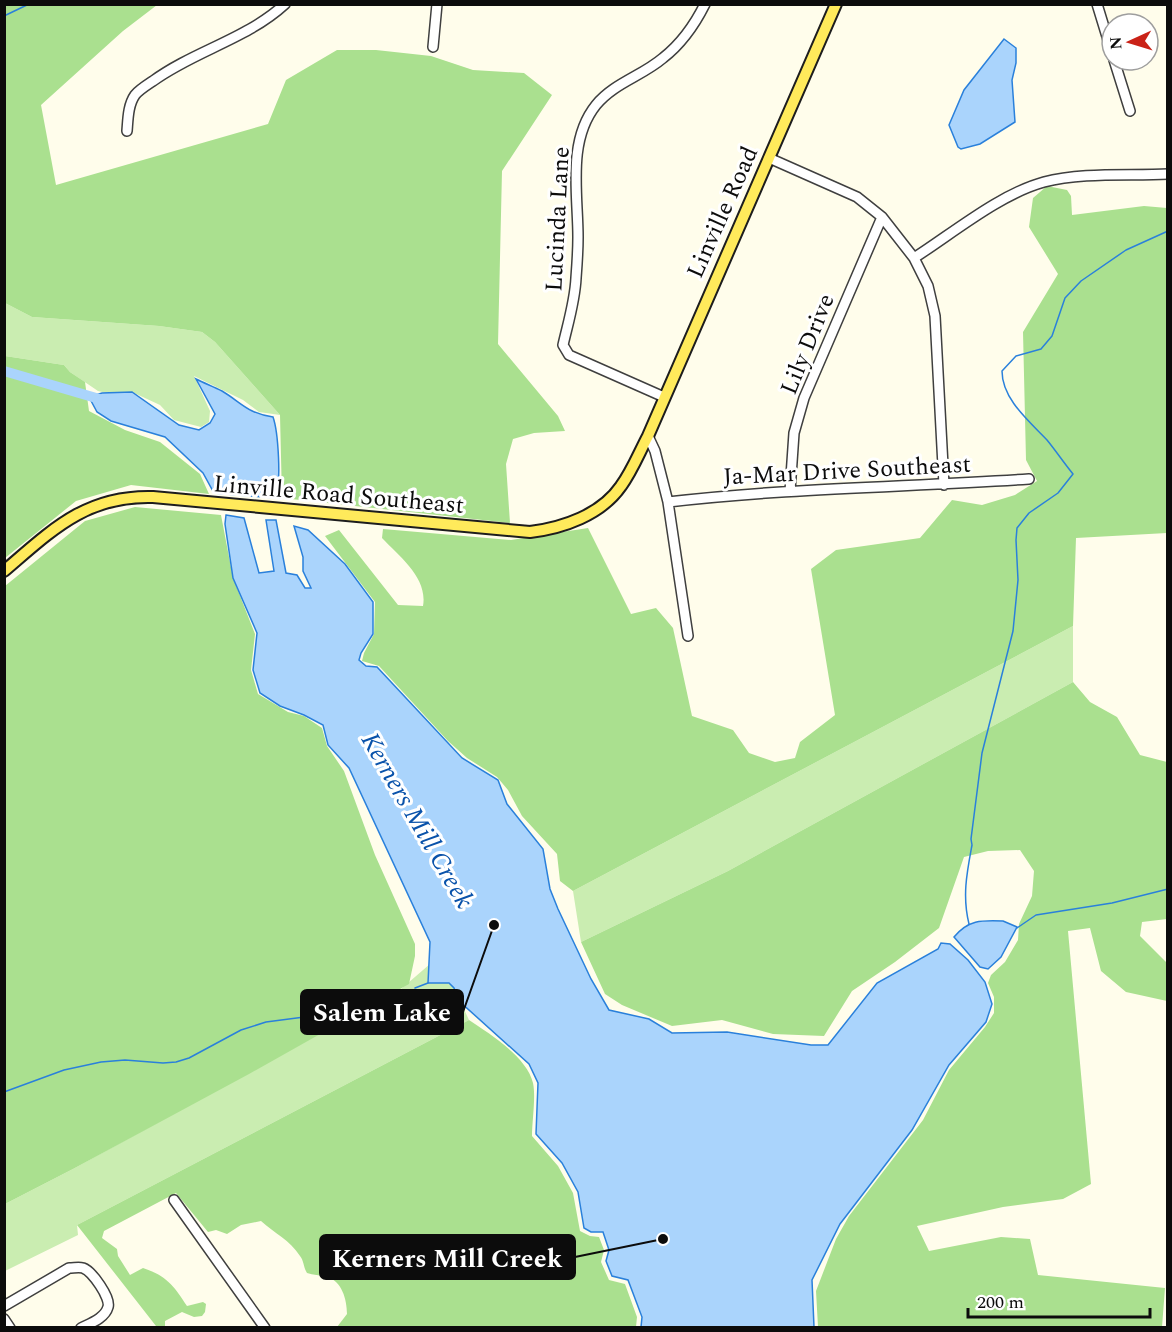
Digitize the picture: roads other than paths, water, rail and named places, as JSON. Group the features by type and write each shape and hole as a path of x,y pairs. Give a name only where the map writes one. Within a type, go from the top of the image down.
{"main road":[{"name":"Linville Road","path":"648,436 836,4"},
{"name":"Linville Road Southeast","path":"4,571 40,540 73,516 101,503 131,497 505,530 541,531 576,520 606,502 620,488 629,474 648,436"}],"street":[{"path":"127,131 132,102 136,94 147,85 170,68 236,38 267,19 285,4"},
{"path":"434,47 436,4"},
{"name":"Lucinda Lane","path":"664,397 569,355 563,345 576,281 578,238 576,168 580,137 596,105 615,88 663,59 680,42 705,4"},
{"path":"1118,72 1130,111"},
{"path":"769,158 850,193 870,206 882,217 915,258 928,286 935,316 944,485"},
{"path":"915,258 1004,199 1032,186 1059,180 1123,174 1167,174"},
{"name":"Lily Drive","path":"790,492 794,433 804,398 882,217"},
{"path":"648,436 655,451 668,502 688,636"},
{"name":"Ja-Mar Drive Southeast","path":"668,502 790,492 944,485 1029,478"},
{"path":"174,1200 265,1328"},
{"path":"4,1306 69,1268 81,1267 91,1272 109,1300 108,1309 100,1318 81,1328"},
{"path":"4,1319 10,1328"}],"water":[{"path":"1004,39 1016,48 1016,63 1012,80 1015,122 980,144 961,149 949,125 964,90"},
{"path":"196,379 222,391 251,410 273,417 278,458 275,498 214,493 203,473 165,437 111,421 97,412 89,397 102,393 132,392 179,425 199,430 210,423 215,414"},
{"path":"226,515 244,518 259,573 274,571 266,520 276,520 286,573 297,575 305,588 311,588 303,571 303,557 294,526 308,530 345,564 373,602 373,634 359,660 366,666 377,667 462,758 498,780 507,804 543,849 550,889 558,909 591,979 609,1010 649,1019 672,1033 727,1032 811,1045 828,1045 877,983 938,949 941,943 950,944 968,960 985,982 992,1004 986,1022 949,1065 912,1130 840,1224 812,1280 814,1327 641,1327 642,1317 628,1280 612,1276 606,1261 609,1250 603,1232 591,1232 584,1228 578,1192 562,1163 536,1134 538,1083 529,1064 459,1001 454,988 449,983 428,983 430,942 349,768 328,745 323,725 280,706 260,693 253,670 257,633 233,578 225,524"},
{"path":"1003,921 1017,927 1001,957 988,969 980,967 954,937 964,927 976,922"}],"waterway":[{"path":"4,16 29,4"},
{"path":"969,924 966,884 982,753 1013,631 1018,580 1017,528 1029,513 1058,493 1073,474 1047,440 1011,400 1006,391 1002,371 1016,356 1041,349 1052,336 1065,298 1081,281 1126,250 1168,231"},
{"name":"Kerners Mill Creek","path":"4,371 103,400"},
{"path":"1017,928 1036,915 1112,903 1168,889"},
{"path":"415,988 428,983"},
{"path":"4,1092 64,1070 101,1062 125,1060 176,1062 189,1058 241,1030 266,1022 312,1016 349,1018 366,1015 379,1010 409,990"}],"place":[{"name":"Salem Lake","path":"494,925"},
{"name":"Kerners Mill Creek","path":"663,1239"}]}
